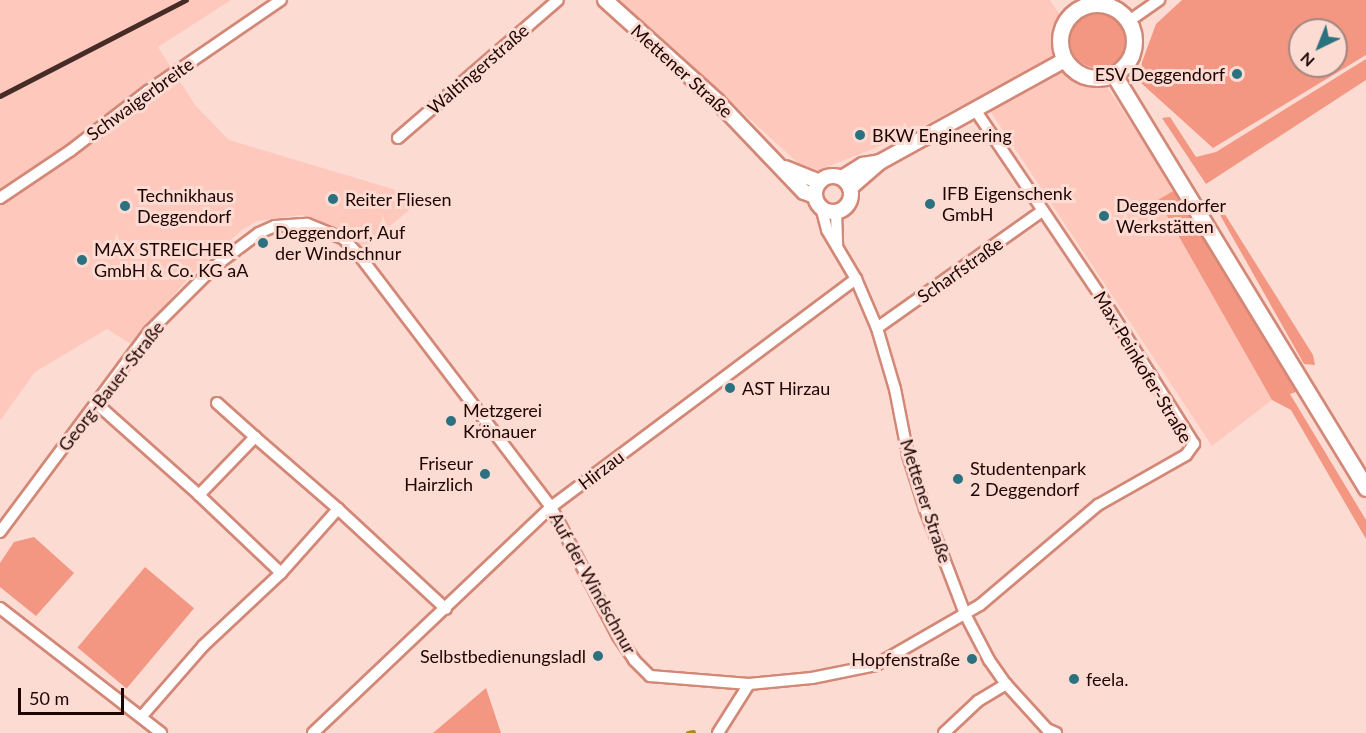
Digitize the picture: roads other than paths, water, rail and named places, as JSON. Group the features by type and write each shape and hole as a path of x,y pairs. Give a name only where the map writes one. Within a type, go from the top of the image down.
{"main road":[{"path":"1074,4 1106,4 1119,10 1130,21 1135,35 1134,50 1128,63 1114,75 1089,77 1075,71 1065,60 1060,46 1060,32 1074,4"},
{"path":"1114,75 1366,488"}],"street":[{"name":"Schwaigerbreite","path":"0,198 70,151 147,91 281,0"},
{"name":"Waltingerstraße","path":"398,138 558,0"},
{"name":"Mettener Straße","path":"605,0 712,97 804,192 819,195 827,230 856,279 877,328 895,389 908,455 925,509 964,614 988,660 1006,684 1051,732"},
{"path":"1130,21 1159,0"},
{"path":"846,183 1065,60"},
{"name":"Max-Peinkofer-Straße","path":"964,614 980,605 1098,505 1186,455 1194,444 1102,298 976,111"},
{"path":"830,176 846,183 851,197 848,205 836,212 819,195 830,176"},
{"name":"Scharfstraße","path":"877,328 1042,211"},
{"name":"Mettener Straße","path":"836,212 837,246"},
{"name":"Georg-Bauer-Straße","path":"0,531 150,331 215,266 259,233 275,226 307,224 344,239 360,255"},
{"name":"Auf der Windschnur","path":"360,255 551,507 618,636 650,676 749,684 812,678 876,665 964,614"},
{"name":"Hirzau","path":"313,733 551,507 856,279"},
{"path":"217,403 338,509 446,609"},
{"path":"97,404 199,495 281,573"},
{"path":"199,495 255,437"},
{"path":"142,716 203,646 281,573 338,509"},
{"path":"0,608 161,733"},
{"path":"718,733 749,684"},
{"path":"944,733 978,701 1006,684"}],"waterway":[{"path":"688,733 693,732"}],"railway":[{"path":"0,96 186,0"}],"place":[{"name":"ESV Deggendorf","path":"1237,74"},
{"name":"BKW Engineering","path":"860,135"},
{"name":"Reiter Fliesen","path":"333,199"},
{"name":"IFB Eigenschenk GmbH","path":"930,204"},
{"name":"Technikhaus Deggendorf","path":"125,206"},
{"name":"Deggendorfer Werkstätten","path":"1104,216"},
{"name":"Deggendorf, Auf der Windschnur","path":"263,243"},
{"name":"MAX STREICHER GmbH & Co. KG aA","path":"82,260"},
{"name":"AST Hirzau","path":"730,388"},
{"name":"Metzgerei Krönauer","path":"451,421"},
{"name":"Friseur Hairzlich","path":"485,474"},
{"name":"Studentenpark 2 Deggendorf","path":"958,479"},
{"name":"Selbstbedienungsladl","path":"598,656"},
{"name":"Hopfenstraße","path":"972,659"},
{"name":"feela.","path":"1074,679"}]}
